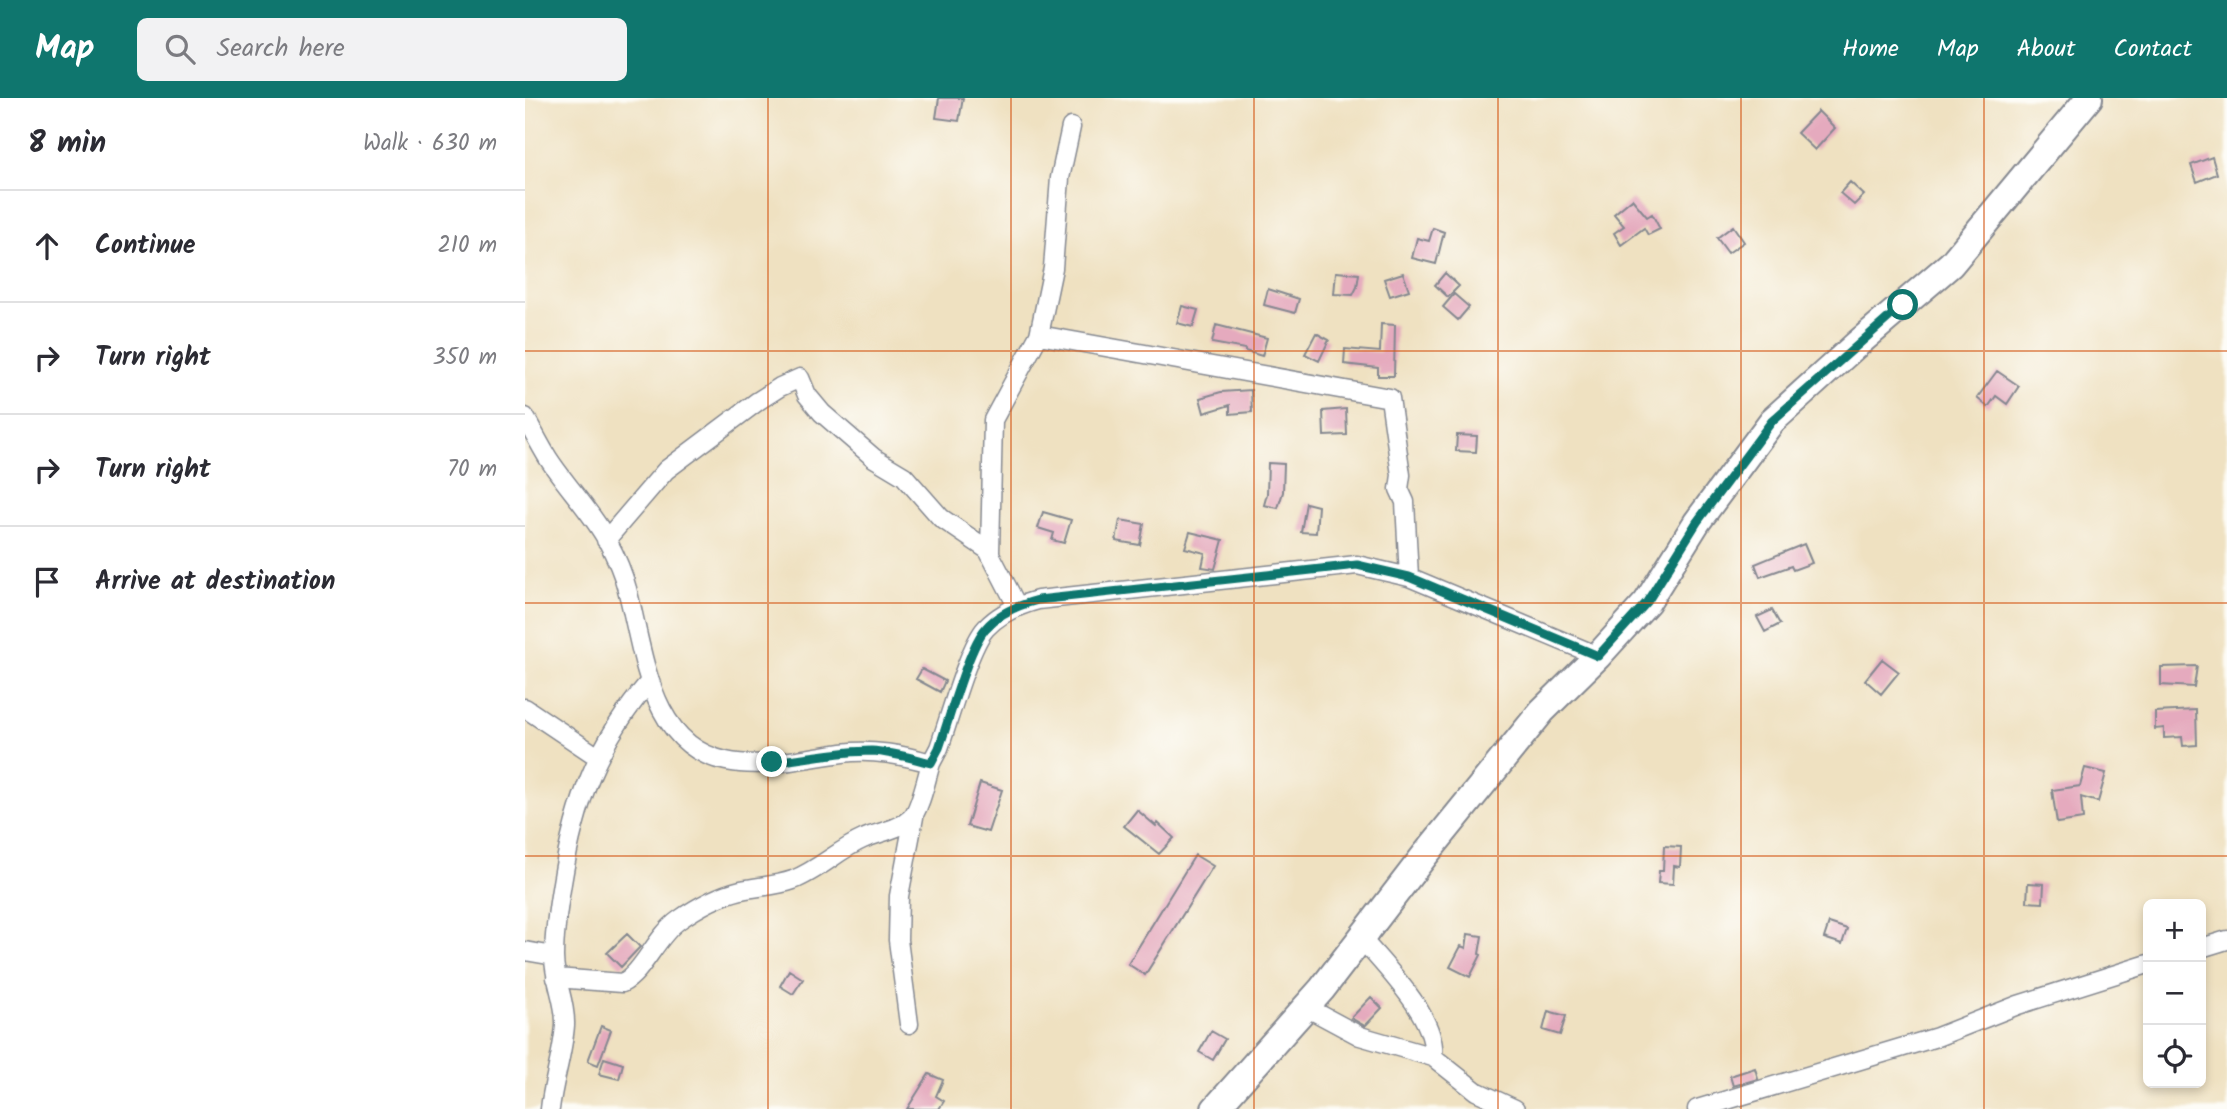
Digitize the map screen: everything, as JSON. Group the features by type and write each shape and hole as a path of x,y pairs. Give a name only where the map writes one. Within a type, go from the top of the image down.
{"street":[{"path":"1215,1109 1306,1007 1542,711 1598,656 1647,602 1697,522 1772,421 1951,264 2089,98"},
{"path":"990,553 993,420 1039,335 1053,268 1060,178 1071,127"},
{"path":"1039,335 1390,398 1401,475 1399,489 1405,502 1409,577"},
{"path":"606,540 666,470 758,401 800,378 807,395 822,413 874,458 904,476 941,517 990,553 1017,606"},
{"path":"525,417 548,458 606,540 626,585 643,662 650,681 672,729 687,744 705,755 728,762 772,762 872,751 903,755 931,763"},
{"path":"909,1024 898,940 899,896 913,817 977,639 994,620 1017,606 1038,600 1079,595 1357,565 1409,577 1598,656"},
{"path":"549,1109 565,1025 554,956 566,855 579,804 598,757 626,709 650,681"},
{"path":"525,708 598,757"},
{"path":"556,978 622,983 678,920 741,890 792,881 817,869 858,841 902,825 913,817"},
{"path":"1361,938 1417,1005 1434,1047 1433,1057"},
{"path":"2206,946 2227,940"},
{"path":"525,951 554,956"},
{"path":"1697,1109 1937,1037 2018,1005 2143,966"},
{"path":"1306,1007 1360,1036 1433,1057 1476,1091 1515,1109"}],"building":[{"path":"939,98 963,98 959,121 936,118"},
{"path":"1818,111 1835,128 1815,150 1797,133"},
{"path":"2212,157 2217,174 2197,182 2191,165"},
{"path":"1850,182 1864,195 1854,205 1840,193"},
{"path":"1632,199 1647,217 1652,214 1660,229 1648,235 1644,228 1621,245 1614,233 1624,226 1614,214"},
{"path":"1733,226 1744,242 1728,253 1717,238"},
{"path":"1433,228 1444,232 1436,264 1412,258 1417,238 1429,241"},
{"path":"1336,272 1359,274 1353,295 1334,294"},
{"path":"1403,273 1409,290 1390,296 1384,279"},
{"path":"1445,273 1459,286 1448,297 1435,285"},
{"path":"1268,289 1299,299 1295,313 1264,305"},
{"path":"1454,294 1469,307 1458,320 1443,307"},
{"path":"1182,306 1198,310 1193,327 1177,323"},
{"path":"1381,324 1395,325 1394,376 1378,376 1378,368 1344,364 1345,349 1380,352"},
{"path":"1216,325 1267,338 1262,356 1245,349 1212,343"},
{"path":"1316,333 1329,340 1319,361 1305,354"},
{"path":"1997,371 2019,386 2007,404 1996,396 1988,407 1977,398"},
{"path":"1251,390 1252,412 1230,414 1230,405 1204,413 1200,398 1221,392"},
{"path":"1346,409 1347,435 1324,436 1323,411"},
{"path":"1457,435 1477,436 1476,452 1456,451"},
{"path":"1268,463 1284,464 1283,492 1278,508 1264,505"},
{"path":"1306,503 1318,506 1316,533 1301,532"},
{"path":"1043,512 1071,520 1064,543 1052,540 1054,533 1038,528"},
{"path":"1120,520 1144,524 1140,545 1116,541"},
{"path":"1190,532 1223,540 1215,569 1202,567 1205,553 1185,548"},
{"path":"1804,544 1812,563 1793,570 1791,566 1760,577 1755,564"},
{"path":"1772,610 1780,624 1765,632 1757,617"},
{"path":"1882,659 1899,672 1881,694 1865,680"},
{"path":"2197,666 2194,687 2161,685 2161,667"},
{"path":"922,669 945,681 940,692 916,679"},
{"path":"2196,710 2197,745 2183,746 2182,737 2164,738 2164,728 2155,729 2155,712"},
{"path":"2085,768 2106,773 2098,802 2081,797 2083,819 2057,823 2052,790 2080,786"},
{"path":"980,783 1002,790 988,832 967,826"},
{"path":"1137,810 1156,826 1158,823 1174,838 1159,854 1124,826"},
{"path":"1664,846 1681,847 1680,867 1674,866 1673,884 1658,883 1659,871 1663,871"},
{"path":"1195,855 1213,866 1145,975 1128,964"},
{"path":"2028,883 2044,884 2043,903 2027,902"},
{"path":"1829,923 1847,929 1842,944 1824,938"},
{"path":"627,934 640,947 621,967 607,953"},
{"path":"1468,934 1482,936 1481,955 1470,977 1450,967 1461,946 1466,948"},
{"path":"789,970 803,979 793,994 780,986"},
{"path":"1371,997 1382,1008 1365,1026 1351,1018"},
{"path":"1548,1011 1566,1016 1560,1035 1543,1030"},
{"path":"601,1026 611,1030 598,1065 588,1061"},
{"path":"1211,1031 1225,1039 1213,1060 1199,1052"},
{"path":"604,1058 623,1064 619,1079 599,1074"},
{"path":"1755,1068 1758,1079 1733,1086 1730,1076"},
{"path":"929,1074 943,1080 936,1096 944,1101 939,1109 907,1109"}],"route":[{"path":"772,762 872,751 903,755 931,763 939,748 977,639 994,620 1017,606 1038,600 1201,580 1357,565 1409,577 1598,656 1647,602 1697,522 1772,421 1903,305"}]}
